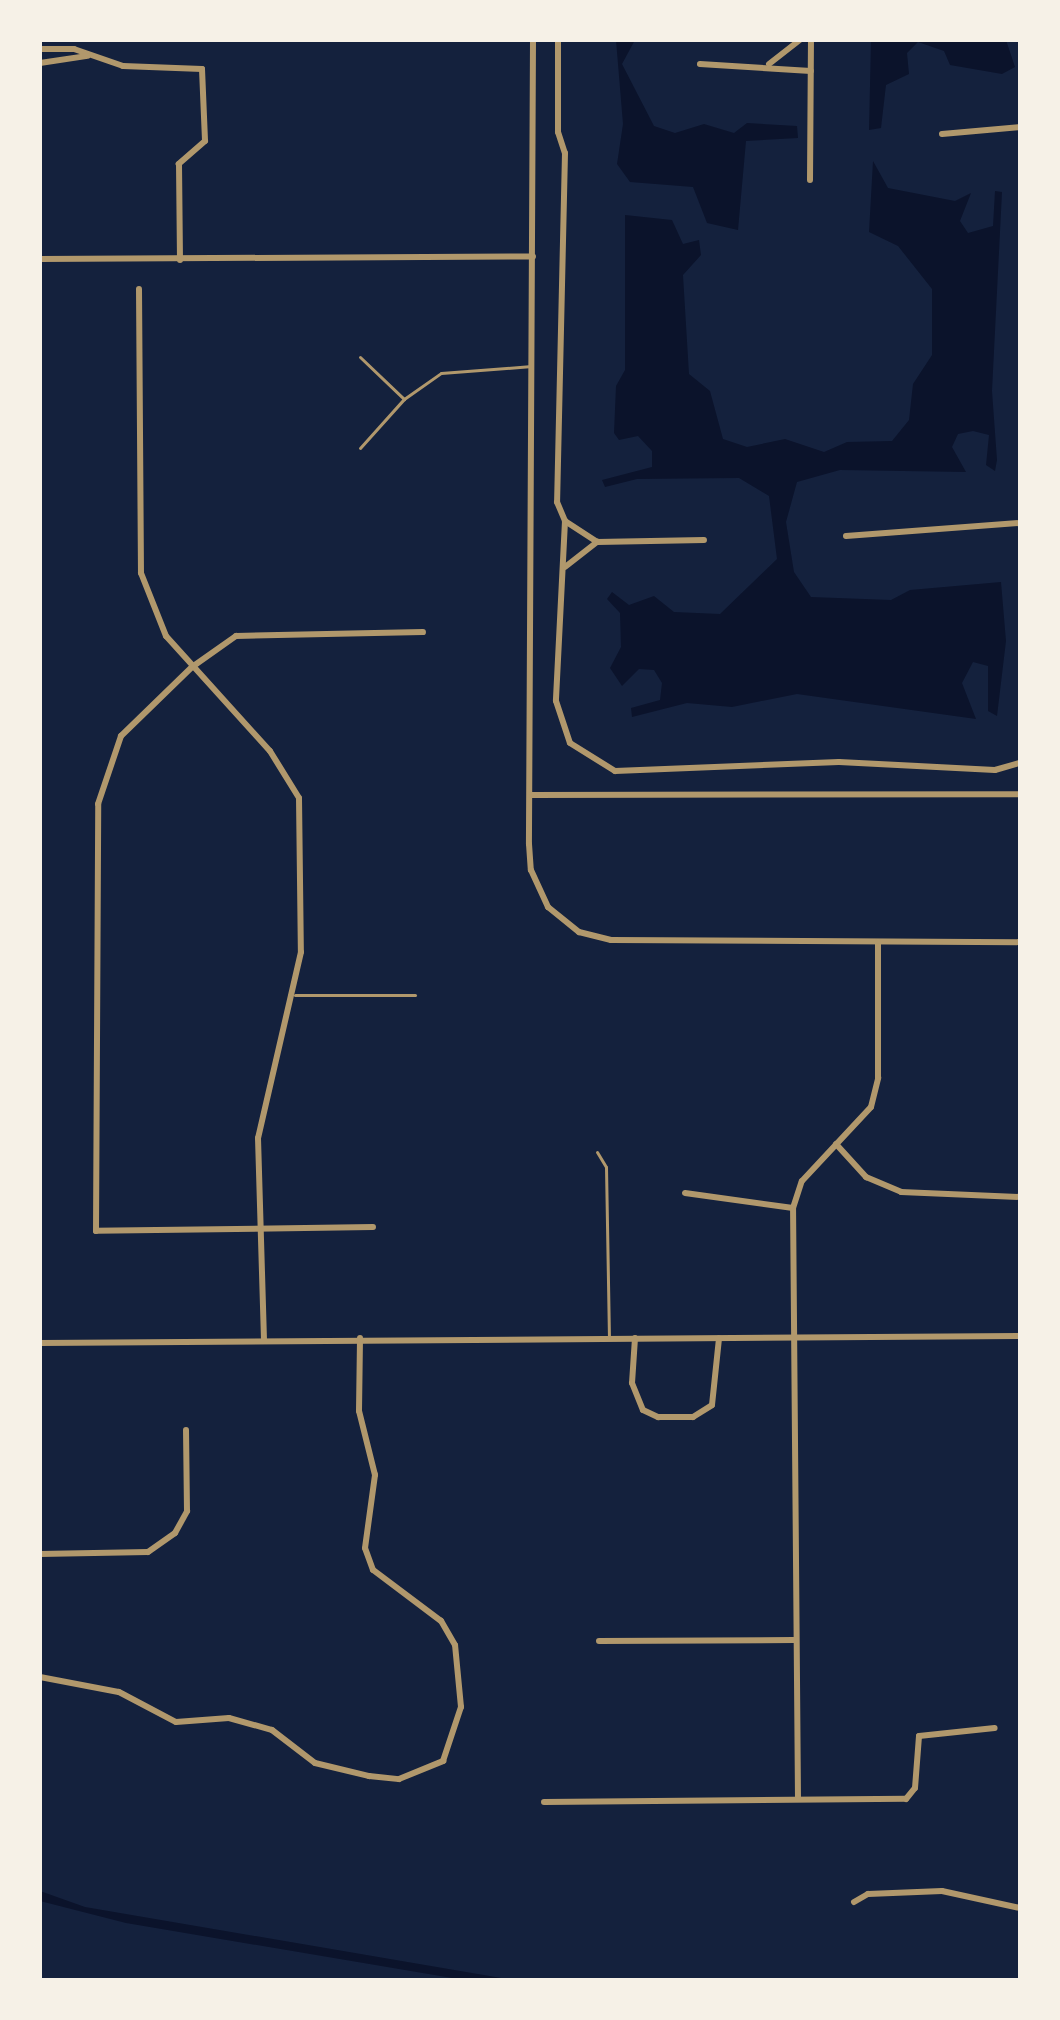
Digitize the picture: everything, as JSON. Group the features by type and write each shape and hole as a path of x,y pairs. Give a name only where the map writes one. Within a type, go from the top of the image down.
{"street":[{"path":"533,40 531,870 548,907 579,932 611,940 1020,942"},
{"path":"558,40 565,198 557,502 565,521 565,567"},
{"path":"766,66 800,40"},
{"path":"810,180 811,40"},
{"path":"40,49 202,69 205,141 179,164 180,260"},
{"path":"40,63 87,56"},
{"path":"700,64 811,71"},
{"path":"942,134 1020,127"},
{"path":"40,259 533,256"},
{"path":"139,289 141,573 166,636 270,751 299,798 304,877 295,995 258,1138 264,1339"},
{"path":"565,521 597,542 704,540"},
{"path":"846,536 1018,526"},
{"path":"597,542 565,567 557,583 557,714 570,743 599,766 650,772 839,762 981,770 1020,763"},
{"path":"373,1227 96,1231 98,804 121,736 192,667 236,636 423,632"},
{"path":"532,795 1020,794"},
{"path":"798,1799 794,1640 796,1338 793,1208 802,1181 871,1107 878,1078 878,942"},
{"path":"836,1144 866,1177 901,1192 1020,1197"},
{"path":"685,1193 793,1208"},
{"path":"40,1343 360,1338 1020,1336"},
{"path":"40,1677 119,1692 176,1722 229,1718 272,1730 315,1763 369,1776 399,1779 443,1761 461,1707 455,1645 441,1621 373,1570 365,1548 375,1475 359,1411 360,1338"},
{"path":"635,1338 632,1383 643,1410 693,1417 712,1405 719,1338"},
{"path":"40,1554 148,1552 175,1533 187,1511 186,1430"},
{"path":"599,1641 794,1640"},
{"path":"544,1802 906,1799 915,1788 919,1736 995,1728"},
{"path":"854,1902 868,1894 942,1891 1020,1908"}],"lane":[{"path":"360,357 404,399"},
{"path":"360,448 404,399 441,373 532,366"},
{"path":"295,995 415,995"},
{"path":"597,1152 606,1167 609,1338"}],"water":[{"path":"616,40 635,40 622,64 654,126 675,133 704,124 734,133 747,123 797,126 798,138 746,141 738,230 707,223 693,187 630,182 617,164 623,124"},
{"path":"871,40 1006,40 1015,67 1002,74 950,65 944,51 918,42 907,53 909,74 886,85 881,128 869,130"},
{"path":"873,161 888,188 955,201 971,193 960,221 968,233 993,226 995,191 1002,192 992,391 997,460 995,471 986,465 989,435 973,431 958,434 952,447 966,472 840,470 797,482 786,522 794,572 811,597 891,600 910,590 1001,582 1006,641 997,716 988,711 988,666 973,662 962,683 976,719 797,694 732,707 687,703 632,717 631,708 660,700 662,683 654,670 639,669 622,686 610,668 621,647 620,613 607,599 612,592 629,605 654,596 674,612 720,614 777,559 769,496 739,478 637,479 605,487 602,480 652,467 652,451 638,436 619,440 614,433 616,386 625,370 625,215 672,220 683,244 699,240 701,255 683,275 689,374 710,391 723,439 747,447 785,439 824,452 847,442 892,441 909,420 913,384 932,355 932,289 898,246 869,232"},
{"path":"40,1891 85,1907 513,1980 464,1980 126,1923 40,1901"}]}
